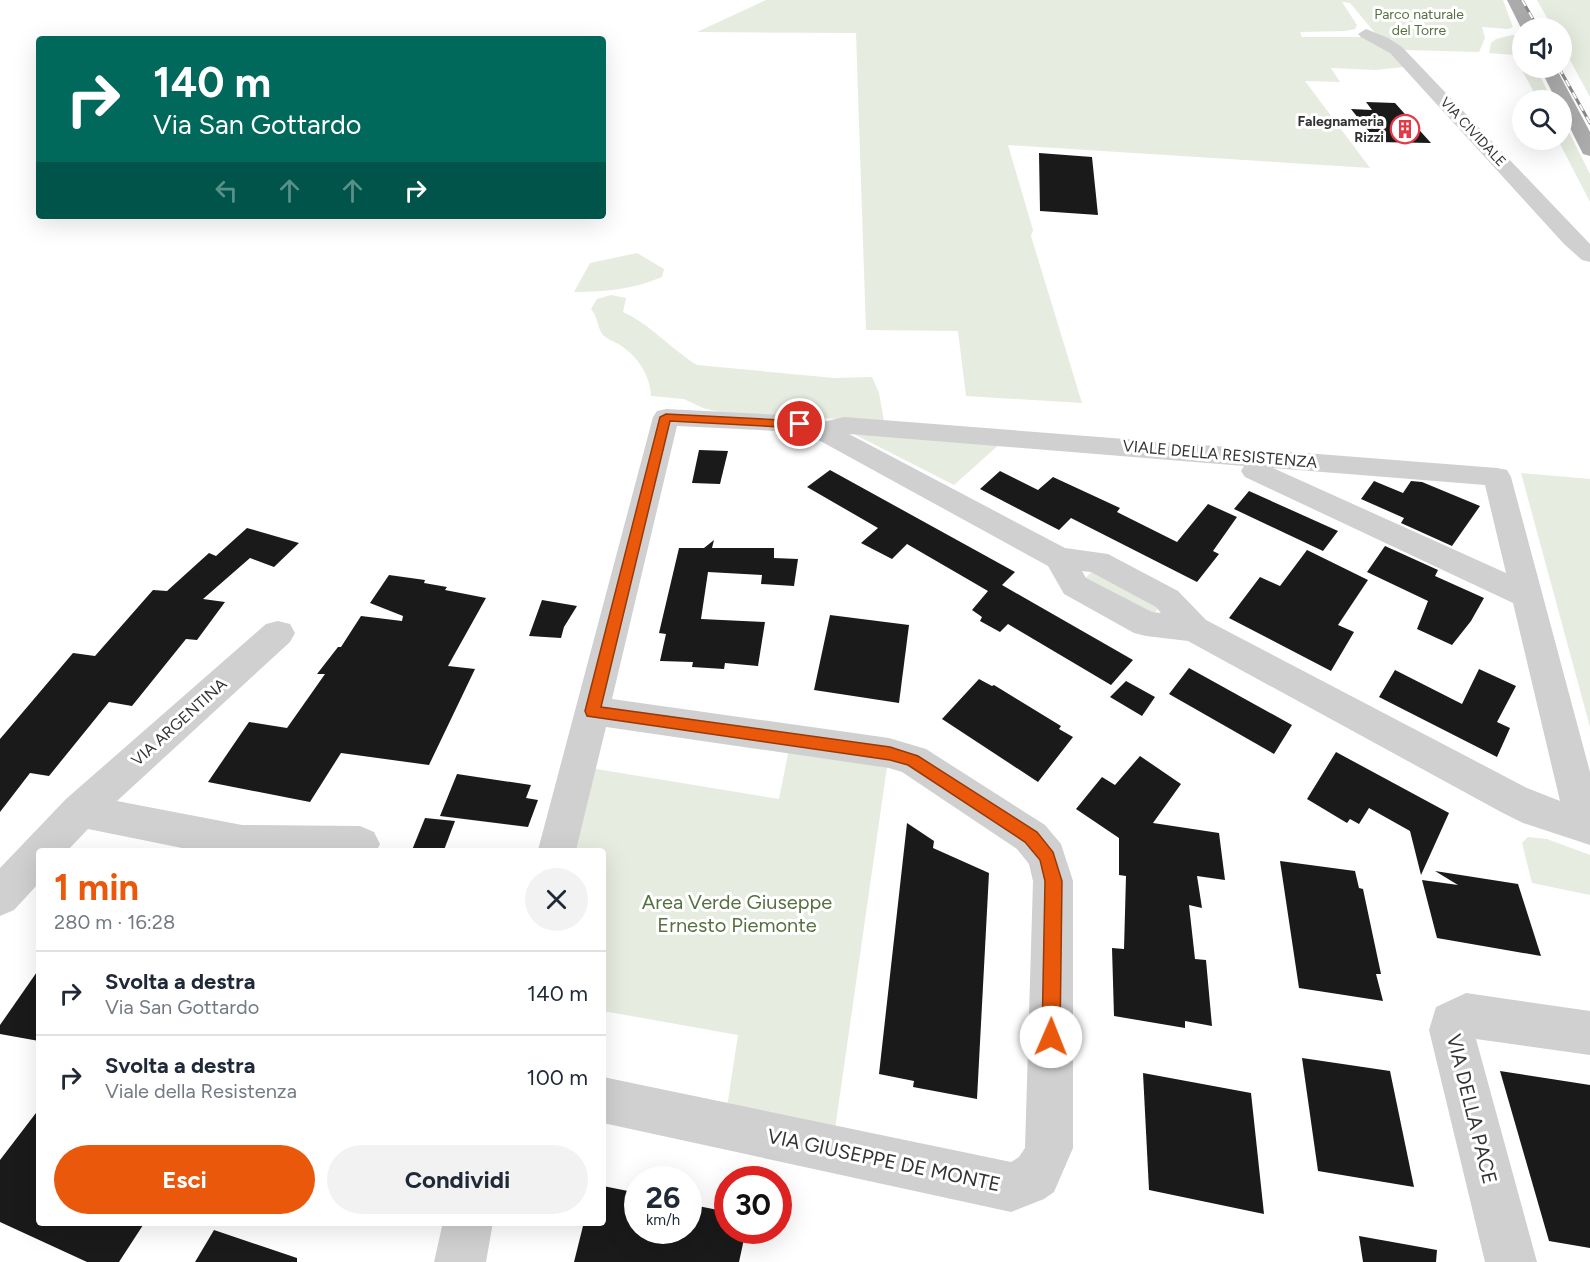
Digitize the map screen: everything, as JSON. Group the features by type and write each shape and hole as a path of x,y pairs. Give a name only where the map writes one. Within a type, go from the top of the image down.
{"main road":[{"path":"1514,0 1524,18"},
{"path":"1553,78 1590,150"}],"street":[{"name":"VIA CIVIDALE","path":"1366,34 1396,50 1581,240 1590,255"},
{"name":"VIALE DELLA RESISTENZA","path":"592,711 666,417 800,424 822,431 1059,558 1075,586 1146,624 1194,629 1514,800 1537,811 1588,827"},
{"name":"VIALE DELLA RESISTENZA","path":"822,431 844,425 1497,477 1588,827"},
{"name":"VIALE DELLA RESISTENZA","path":"1256,471 1527,596"},
{"name":"VIA ARGENTINA","path":"45,848 80,811 279,633"},
{"path":"558,848 592,711"},
{"name":"VIA GIUSEPPE DE MONTE","path":"592,711 890,753 913,760 1031,837 1047,857 1053,881 1049,1148 1044,1166 1029,1183 1011,1187 606,1101"},
{"path":"80,811 242,843 360,844"},
{"path":"0,897 36,858"},
{"name":"VIA DELLA PACE","path":"1511,1262 1451,1029 1452,1023 1466,1015 1590,1033"},
{"path":"460,1262 467,1226"}],"green space":[{"name":"Parco naturale del Torre","path":"766,0 1503,0 1512,24 1512,27 1508,29 1482,27 1485,38 1479,52 1403,50 1376,34 1350,3 1342,2 1357,25 1355,29 1300,32 1302,37 1362,37 1380,43 1404,67 1376,70 1331,68 1340,82 1305,81 1370,168 1008,145 1033,230 1031,236 1082,403 966,396 958,331 866,330 856,33 697,32"},
{"path":"1537,0 1590,0 1590,97 1572,64 1572,18 1547,18"},
{"path":"1512,35 1512,55 1489,53 1491,43 1496,39"},
{"path":"1526,78 1541,78 1547,90 1533,90"},
{"path":"1572,138 1590,174 1590,202 1563,150 1572,150"},
{"path":"637,253 664,269 662,277 619,289 574,292 590,263"},
{"path":"611,295 626,298 623,312 643,324 697,365 834,378 872,377 879,393 884,421 728,414 703,408 684,399 651,396 642,367 620,345 603,335 591,309 597,299"},
{"path":"846,430 1002,442 954,485"},
{"path":"1521,473 1590,479 1590,727"},
{"path":"1095,568 1162,604 1149,619 1082,582"},
{"name":"Area Verde Giuseppe Ernesto Piemonte","path":"791,739 889,753 832,1150 724,1127 738,1035 606,1012 606,848 558,848 578,766 779,799"},
{"path":"1528,837 1547,839 1590,855 1590,895 1532,883 1522,843"}],"building":[{"path":"1366,102 1395,103 1431,143 1377,142 1351,109 1372,110"},
{"path":"1039,153 1092,157 1098,215 1040,211"},
{"path":"699,450 728,451 720,484 692,483"},
{"path":"830,470 1015,572 1002,585 1133,660 1111,685 1008,624 1000,632 980,621 982,617 972,610 988,591 907,544 892,559 861,543 878,528 807,487"},
{"path":"1000,471 1038,490 1053,477 1120,508 1117,512 1177,542 1208,504 1237,517 1213,551 1219,554 1197,582 1071,518 1059,530 980,489"},
{"path":"1374,481 1403,493 1411,481 1422,482 1480,506 1452,546 1401,523 1404,518 1361,499"},
{"path":"1249,491 1338,531 1323,551 1234,509"},
{"path":"247,528 299,543 274,567 250,558 203,599 225,602 197,640 186,639 132,706 109,702 49,776 30,773 0,812 0,739 73,653 95,656 153,590 167,591 209,553 216,556"},
{"path":"714,540 712,548 774,548 774,558 798,559 794,586 761,584 762,575 708,572 701,619 765,622 758,666 725,663 724,669 692,667 693,662 660,661 666,634 659,633 679,548 704,548"},
{"path":"1385,546 1438,570 1435,576 1484,598 1471,621 1452,645 1417,629 1428,601 1367,572"},
{"path":"1307,550 1368,580 1338,625 1354,632 1331,671 1229,618 1260,577 1280,586"},
{"path":"389,575 425,580 424,583 447,587 445,590 486,598 448,666 475,669 429,765 341,753 310,802 208,782 249,722 287,728 325,674 317,674 338,647 341,647 361,616 402,621 403,616 370,603"},
{"path":"542,600 577,606 564,627 561,638 529,636"},
{"path":"830,615 909,625 899,703 814,690"},
{"path":"1189,668 1292,725 1274,754 1169,694"},
{"path":"1479,669 1516,686 1497,722 1510,728 1497,757 1379,697 1395,670 1462,704"},
{"path":"979,679 994,685 1061,726 1059,729 1073,737 1038,782 942,719"},
{"path":"1126,681 1155,697 1142,716 1110,697"},
{"path":"1336,752 1449,813 1421,875 1410,831 1369,808 1359,824 1350,819 1347,823 1307,799"},
{"path":"1140,756 1181,784 1153,823 1219,833 1225,880 1197,876 1202,908 1189,905 1195,959 1206,960 1212,1026 1185,1021 1185,1028 1114,1016 1112,948 1124,949 1126,876 1119,875 1119,838 1076,809 1102,777 1115,785"},
{"path":"457,774 531,785 526,798 538,800 528,827 440,816"},
{"path":"425,818 455,821 445,848 413,848"},
{"path":"907,823 934,841 933,848 989,873 977,1099 913,1087 914,1081 879,1074"},
{"path":"1280,861 1355,871 1359,888 1363,889 1381,974 1376,974 1383,1001 1299,988"},
{"path":"1435,871 1518,884 1541,956 1437,938 1422,880 1458,885"},
{"path":"36,973 36,1040 0,1034 0,1025"},
{"path":"1302,1058 1390,1071 1414,1187 1318,1171"},
{"path":"1500,1071 1590,1085 1590,1248 1549,1241"},
{"path":"1143,1073 1251,1093 1264,1214 1149,1190"},
{"path":"36,1113 36,1226 142,1226 119,1262 87,1262 0,1222 0,1160"},
{"path":"606,1187 624,1190 624,1244 702,1244 702,1207 714,1209 714,1244 743,1244 739,1262 574,1262 583,1226 606,1226"},
{"path":"214,1230 297,1258 297,1262 195,1262"},
{"path":"1359,1236 1437,1250 1436,1262 1363,1262"}],"railway":[{"path":"1522,0 1532,18"},
{"path":"1565,78 1590,123"}],"place":[{"name":"Falegnameria Rizzi","path":"1405,129"}],"route":[{"path":"800,424 666,417 592,711 890,753 913,760 1031,837 1047,857 1053,881 1051,1037"}]}
